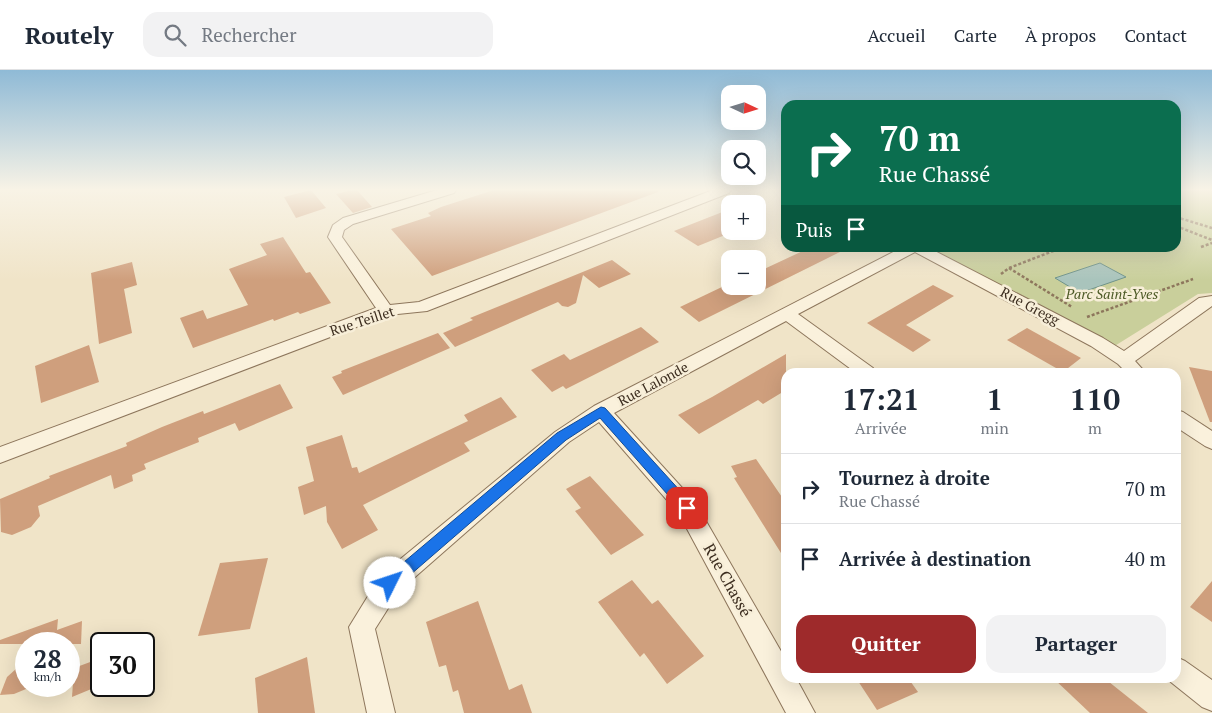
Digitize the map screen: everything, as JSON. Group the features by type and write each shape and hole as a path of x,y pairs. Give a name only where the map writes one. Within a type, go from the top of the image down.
{"street":[{"path":"351,220 338,228 334,238 386,310"},
{"name":"Rue Teillet","path":"0,456 386,310 421,307 646,220"},
{"name":"Rue Lalonde","path":"381,713 362,628 390,583 562,437 601,412 903,252"},
{"name":"Rue Gregg","path":"927,252 1097,342 1130,366"},
{"path":"1130,366 1205,302 1212,301"},
{"path":"786,314 861,368"},
{"name":"Rue Chassé","path":"601,412 687,508 781,677"},
{"path":"1181,420 1212,441"},
{"path":"1181,674 1212,697"},
{"name":"Rue Chassé","path":"784,683 801,713"}],"path":[{"path":"1186,220 1212,228"},
{"path":"1181,228 1212,241"},
{"path":"1201,247 1212,241"},
{"path":"992,286 998,275 1009,268 1051,252"},
{"path":"1009,268 1088,317 1193,279"}],"green space":[{"name":"Parc Saint-Yves","path":"1181,220 1212,220 1212,293 1198,294 1113,347 933,252 1181,252"}],"water":[{"path":"1100,263 1126,277 1080,293 1055,278"}],"building":[{"path":"419,220 583,220 432,276 391,229"},
{"path":"702,220 721,220 721,237 698,246 674,231"},
{"path":"283,237 306,273 310,272 331,303 300,314 298,312 274,321 273,319 193,348 180,318 203,310 207,319 248,305 229,269 267,255 260,244"},
{"path":"800,252 840,252 766,289 766,268"},
{"path":"612,260 631,274 599,288 583,275 576,303 568,307 562,306 558,302 455,347 443,333 473,320 470,318"},
{"path":"132,262 137,285 124,289 132,333 99,344 91,273"},
{"path":"933,285 954,296 906,325 931,340 913,352 867,323"},
{"path":"721,287 721,295 753,295 699,322 680,307"},
{"path":"641,327 659,342 566,389 563,386 552,392 531,370 564,354 570,360"},
{"path":"1027,328 1081,358 1068,368 1056,368 1007,340"},
{"path":"438,333 450,348 343,395 332,377 342,373 341,371"},
{"path":"89,345 99,382 41,403 35,366"},
{"path":"786,354 786,368 781,368 781,393 763,404 758,400 699,434 678,415"},
{"path":"1189,367 1212,371 1212,422 1210,422"},
{"path":"280,384 293,408 239,431 235,423 198,438 199,442 144,464 146,469 132,475 133,481 114,489 111,475 38,506 40,516 31,527 12,535 1,532 0,499 50,478 49,476 127,446 126,443 162,427 203,411 204,414"},
{"path":"501,397 517,417 464,443 470,451 363,505 378,530 342,549 327,522 326,506 304,515 298,487 314,481 306,447 342,435 352,468 357,467 359,473 468,421 464,415"},
{"path":"756,459 781,496 781,553 734,478 737,477 731,466"},
{"path":"590,476 644,535 611,555 575,511 581,508 566,489"},
{"path":"268,558 250,629 198,636 220,563"},
{"path":"632,580 652,604 658,600 704,656 667,684 644,653 640,657 598,602"},
{"path":"1212,581 1212,622 1190,607"},
{"path":"478,601 509,690 522,684 532,713 464,713 458,690 453,692 446,665 439,667 426,622"},
{"path":"58,619 57,630 82,621 81,644 80,632 22,632"},
{"path":"15,635 15,644 0,644 0,640"},
{"path":"307,657 315,713 258,713 255,678"},
{"path":"90,662 90,690 80,694 80,666"},
{"path":"15,670 15,694 0,695 7,677"},
{"path":"859,683 912,683 918,692 877,710"},
{"path":"1058,683 1110,683 1148,713 1090,713"}],"route":[{"path":"390,583 562,437 601,412 687,508"}]}
